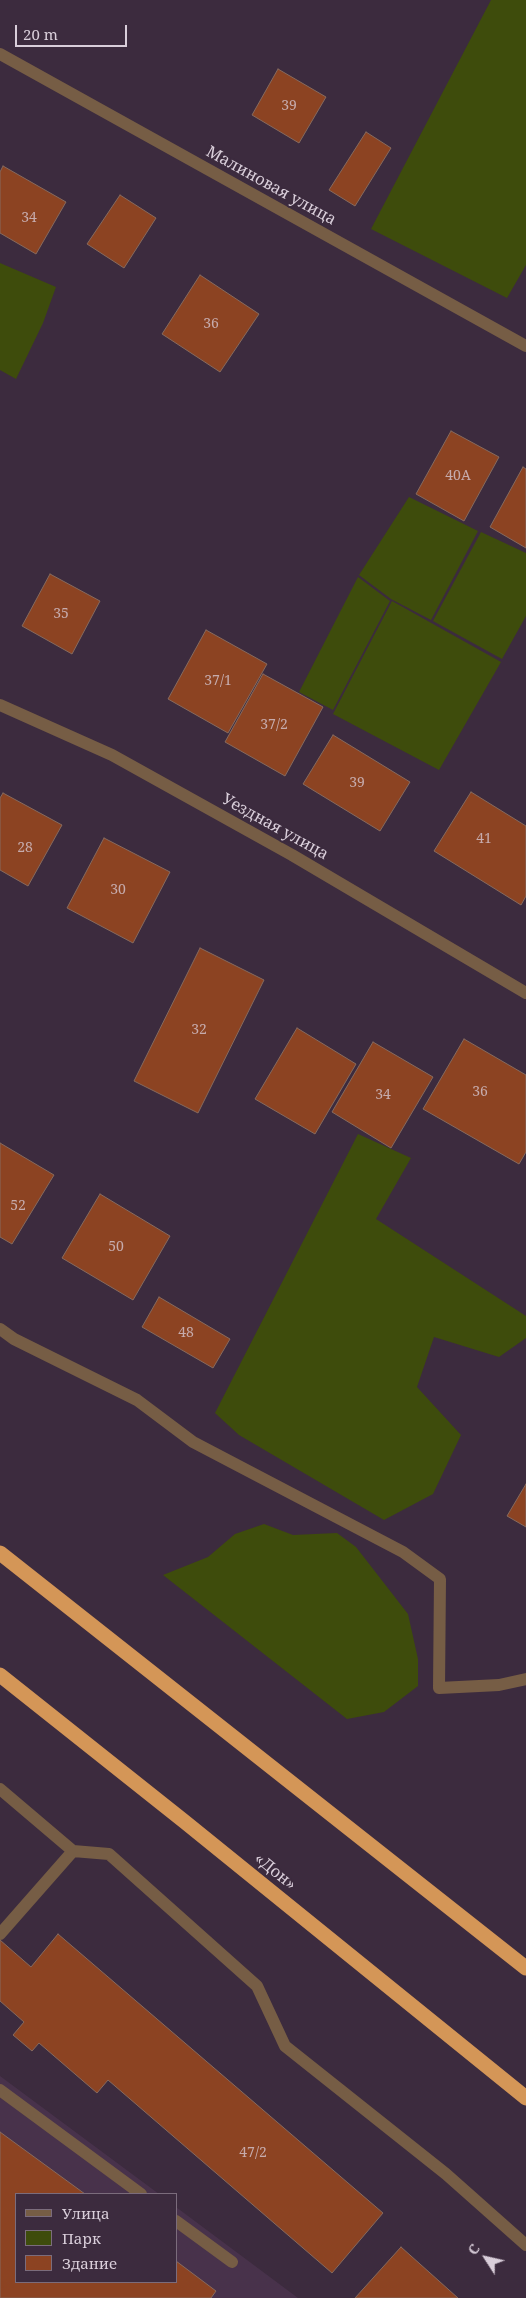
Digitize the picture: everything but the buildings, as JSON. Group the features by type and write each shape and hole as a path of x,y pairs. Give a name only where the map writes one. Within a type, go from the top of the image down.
{"highway":[{"path":"0,1553 526,1968"},
{"name":"«Дон»","path":"0,1676 246,1871 526,2098"}],"street":[{"name":"Малиновая улица","path":"0,54 526,346"},
{"name":"Уездная улица","path":"0,705 112,755 292,855 526,993"},
{"path":"0,1329 14,1339 137,1400 193,1442 402,1552 440,1579 439,1688 499,1685 526,1679"},
{"path":"0,1789 73,1851 109,1854 257,1986 286,2046 446,2174 526,2245"},
{"path":"0,1934 73,1851"},
{"path":"0,2090 140,2193"},
{"path":"178,2222 232,2262"}],"shaded area":[{"path":"0,2076 158,2193 15,2193 15,2283 178,2283 178,2208 298,2298 0,2298"}],"green space":[{"path":"491,0 526,0 526,265 507,298 371,229"},
{"path":"0,263 56,287 43,323 16,379 0,370"},
{"path":"409,497 478,531 431,620 391,599 359,575"},
{"path":"481,532 526,553 526,616 502,659 433,621"},
{"path":"358,577 390,601 333,710 299,692"},
{"path":"392,601 501,662 439,770 333,714"},
{"path":"358,1134 411,1158 376,1219 526,1316 526,1338 499,1357 434,1337 417,1387 461,1435 433,1494 384,1520 239,1435 215,1413"},
{"path":"264,1524 293,1535 337,1533 356,1547 408,1614 418,1659 418,1686 384,1712 347,1719 163,1575 208,1557 235,1534"}]}
